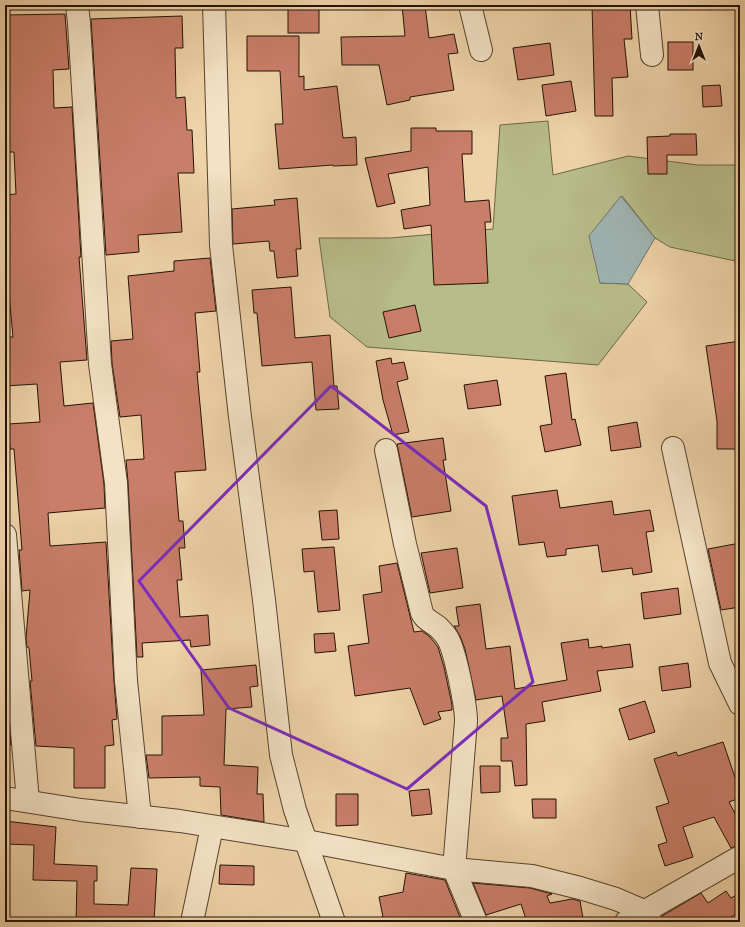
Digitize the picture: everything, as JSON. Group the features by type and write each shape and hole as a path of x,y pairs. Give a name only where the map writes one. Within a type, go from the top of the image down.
{"street":[{"path":"77,5 100,364 116,483 126,681 140,817"},
{"path":"214,5 222,253 241,425 264,600 281,755 295,810 334,922"},
{"path":"470,5 481,50"},
{"path":"647,5 652,55"},
{"path":"673,448 720,663 740,704"},
{"path":"386,450 422,613 424,617 438,627 450,642 460,681 466,714 454,869 476,922"},
{"path":"5,535 28,801"},
{"path":"5,798 81,810 180,821 306,841 454,869 532,876 616,899 640,918 740,856"},
{"path":"192,922 212,827"}],"highlighted area":[{"path":"331,386 486,506 533,682 407,789 229,708 139,581"}],"green space":[{"path":"548,121 553,175 628,156 698,165 740,165 740,262 670,247 655,238 622,196 600,283 628,284 647,302 598,365 367,347 330,317 319,238 390,238 493,229 500,125"}],"water":[{"path":"621,196 655,238 628,284 600,283 589,236"}],"building":[{"path":"288,5 319,5 319,33 288,33"},
{"path":"402,5 425,5 429,38 454,34 458,53 448,54 454,90 410,97 410,100 387,105 379,65 342,65 341,37 405,36"},
{"path":"592,5 630,5 632,39 624,39 628,77 612,78 613,116 595,116"},
{"path":"65,14 69,69 53,70 54,108 72,107 81,257 79,257 87,360 60,362 64,406 93,403 104,484 105,508 48,513 50,546 106,542 117,719 112,720 114,745 105,746 105,788 74,788 74,748 36,746 30,681 32,681 29,648 27,647 26,638 30,590 22,591 19,550 22,550 14,449 10,449 8,424 40,422 37,384 5,386 5,337 13,337 5,251 5,195 16,194 14,152 5,152 5,15"},
{"path":"182,16 183,48 175,48 176,98 185,97 187,130 192,130 194,173 178,173 182,232 138,235 139,252 106,255 91,19"},
{"path":"247,36 299,36 299,77 304,76 304,90 337,86 343,138 356,137 357,165 333,165 279,169 275,124 283,124 280,71 247,71"},
{"path":"668,42 693,42 693,70 668,70"},
{"path":"550,43 554,75 518,80 513,48"},
{"path":"571,81 576,111 546,116 542,85"},
{"path":"720,85 722,106 703,107 702,86"},
{"path":"411,128 436,128 436,131 472,131 472,154 462,154 465,202 489,200 491,222 485,222 488,283 434,285 431,225 404,229 401,210 430,205 428,167 388,174 395,203 377,207 365,158 411,151"},
{"path":"670,134 696,134 697,155 667,155 667,174 648,174 647,137 670,136"},
{"path":"297,198 301,249 296,249 298,276 277,278 274,251 270,251 269,241 233,244 232,209 275,205 274,200"},
{"path":"210,258 216,311 195,313 200,372 197,372 206,470 175,472 179,521 183,521 185,548 179,548 182,580 177,580 180,617 208,615 210,645 191,647 190,640 142,643 143,657 137,657 126,460 144,459 141,415 120,417 112,363 111,341 133,339 128,276 174,271 174,261"},
{"path":"291,287 295,338 330,335 334,386 337,386 339,409 316,410 312,362 262,366 257,313 254,313 252,290"},
{"path":"415,305 421,331 389,338 383,312"},
{"path":"740,341 740,449 717,449 717,421 706,346"},
{"path":"391,358 392,364 404,362 408,379 397,382 409,432 393,435 383,400 376,361"},
{"path":"566,373 572,420 575,419 581,445 545,452 540,426 552,424 545,376"},
{"path":"497,380 501,405 468,409 464,385"},
{"path":"637,422 641,447 611,451 608,427"},
{"path":"443,438 446,460 443,460 451,511 412,517 397,444"},
{"path":"557,490 560,508 612,501 614,515 650,510 654,531 646,532 652,572 633,575 632,568 602,572 598,545 566,549 566,555 547,557 544,542 519,545 512,496"},
{"path":"337,510 339,539 322,540 319,511"},
{"path":"740,543 740,607 721,610 708,549"},
{"path":"334,547 340,610 318,612 314,571 304,572 302,549"},
{"path":"457,548 463,588 430,593 421,553"},
{"path":"397,563 414,632 422,631 430,637 438,647 452,705 452,710 438,712 441,719 424,725 410,688 355,696 348,646 369,643 363,595 382,592 379,566"},
{"path":"678,588 681,614 644,619 641,593"},
{"path":"480,604 486,649 510,646 515,689 567,680 561,643 588,639 589,648 602,646 602,648 630,644 633,667 597,671 601,691 542,702 545,721 526,724 527,785 515,786 512,761 501,761 501,738 508,738 502,696 476,700 465,649 454,626 459,626 456,607"},
{"path":"334,633 336,651 315,653 314,634"},
{"path":"688,663 691,687 662,691 659,667"},
{"path":"256,665 258,686 250,687 252,707 226,709 224,765 258,767 257,794 263,794 264,822 221,815 220,787 200,786 200,777 149,778 146,755 162,755 162,716 204,715 201,670"},
{"path":"5,682 11,745 5,745"},
{"path":"645,701 655,732 629,740 619,709"},
{"path":"723,742 740,792 740,798 729,802 740,823 740,845 731,848 714,817 683,827 693,857 665,866 658,845 667,842 656,807 669,803 654,759 676,752 678,756"},
{"path":"480,766 500,766 500,792 481,793"},
{"path":"429,789 432,814 412,816 409,791"},
{"path":"336,794 358,794 358,825 336,826"},
{"path":"532,799 556,799 556,818 533,818"},
{"path":"5,821 56,827 54,864 97,866 97,881 94,881 94,904 128,905 131,868 157,869 154,922 76,922 77,881 33,880 34,845 5,844"},
{"path":"220,865 254,866 254,885 219,884"},
{"path":"406,873 445,880 462,922 434,922 433,917 408,922 384,922 379,897 403,892"},
{"path":"473,883 530,888 552,894 547,896 550,903 572,899 580,901 583,918 564,922 527,922 521,904 486,915"},
{"path":"726,891 731,898 740,893 740,911 724,922 666,922 662,916 701,893 708,903"}]}
